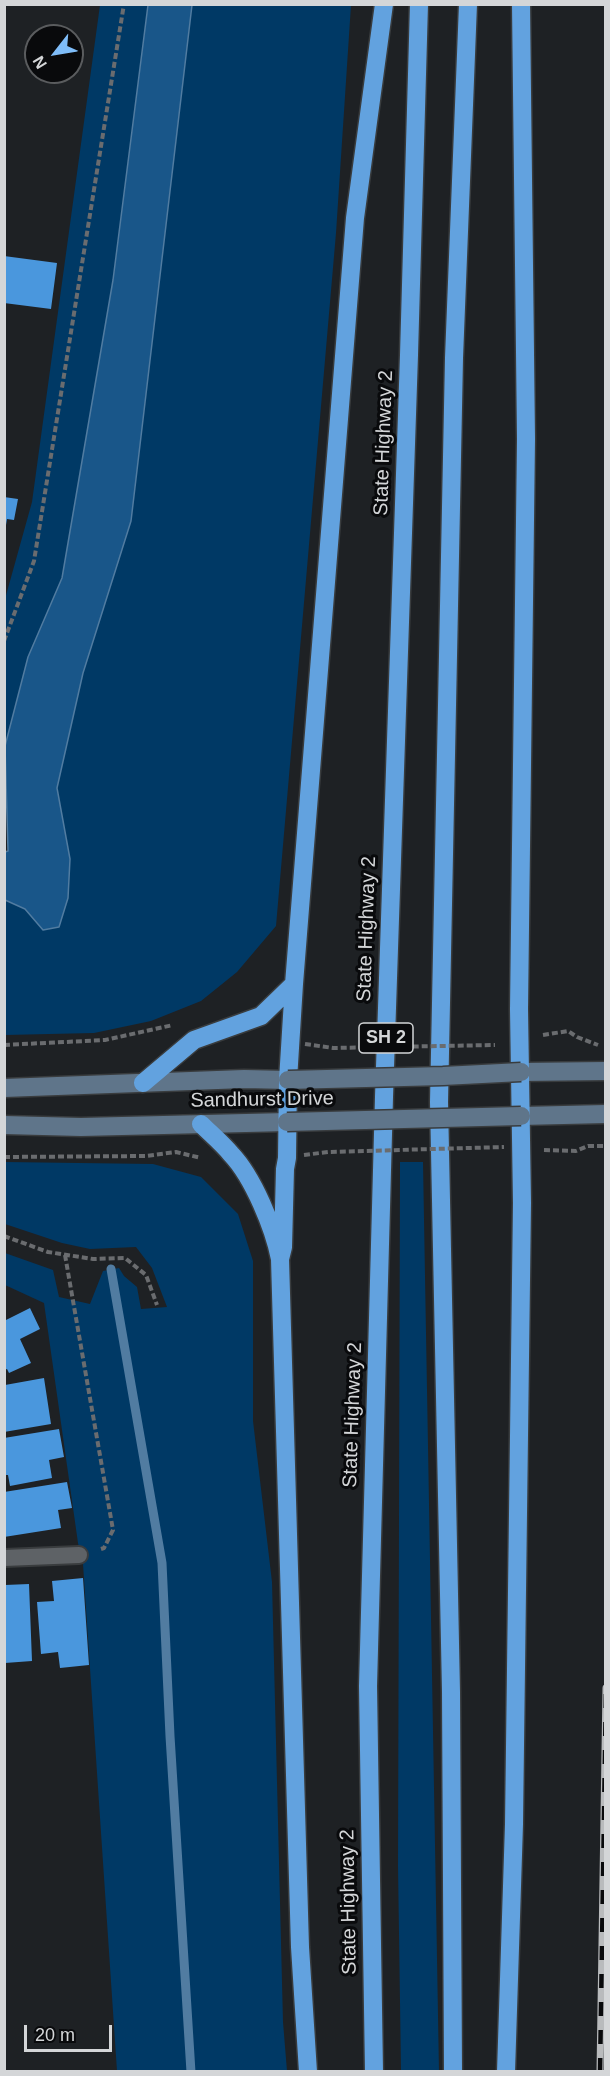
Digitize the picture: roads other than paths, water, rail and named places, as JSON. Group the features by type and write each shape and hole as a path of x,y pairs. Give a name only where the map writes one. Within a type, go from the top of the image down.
{"highway":[{"path":"280,1259 283,1246 288,1080 294,984 355,218 384,4"},
{"name":"State Highway 2","path":"374,2072 368,1686 384,1097 410,355 419,4"},
{"name":"SH 2","path":"453,2072 451,1680 439,1102 454,358 468,4"},
{"path":"506,2072 513,1824 522,1203 519,1009 526,439 521,4"},
{"path":"143,1083 194,1040 261,1016 294,984"},
{"path":"201,1124 233,1155 247,1177 266,1212 277,1241 280,1259 300,1947 308,2072"}],"main road":[{"name":"Sandhurst Drive","path":"4,1088 256,1079 443,1077 521,1072 606,1071"},
{"name":"Sandhurst Drive","path":"4,1125 81,1127 606,1114"}],"lane":[{"path":"4,1558 79,1555"}],"waterway":[{"path":"111,1269 162,1563 170,1736 191,2072"}],"railway":[{"path":"600,2072 606,1688"}]}
